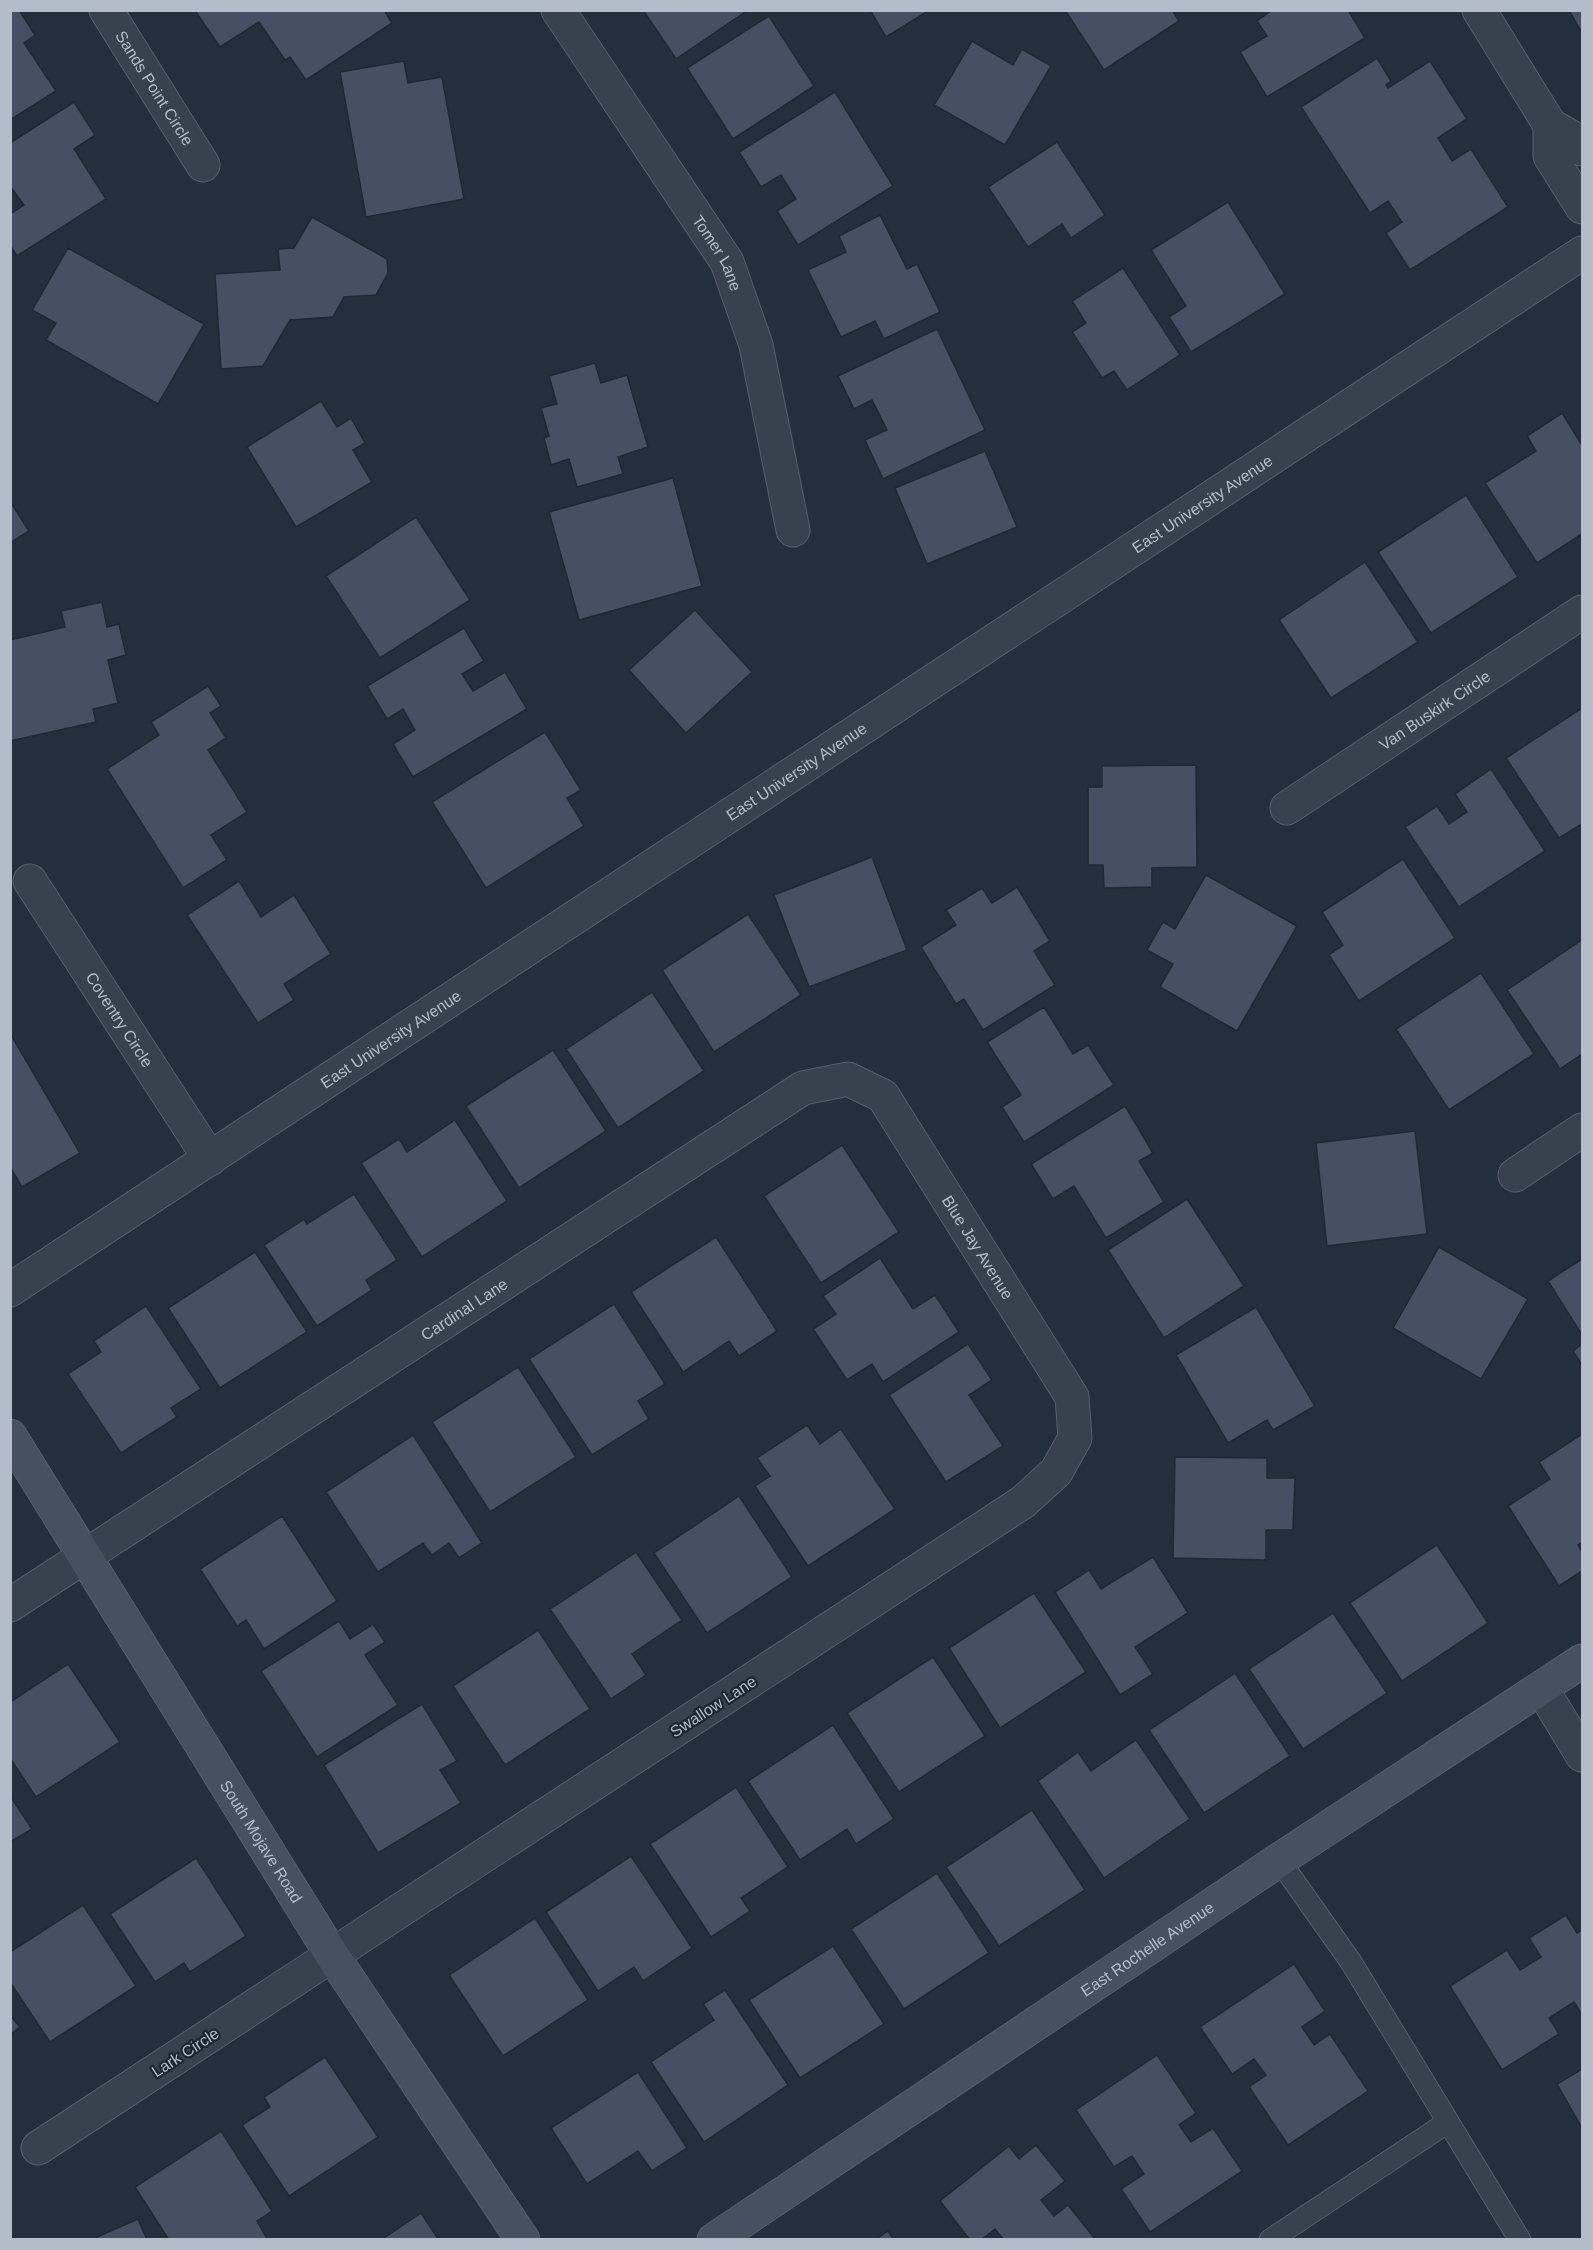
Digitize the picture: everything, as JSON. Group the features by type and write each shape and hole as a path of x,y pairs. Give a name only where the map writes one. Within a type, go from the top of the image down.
{"street":[{"name":"Sands Point Circle","path":"106,10 203,165"},
{"name":"Tomer Lane","path":"558,10 727,262 756,345 793,530"},
{"path":"1479,10 1550,125 1578,141 1582,149"},
{"path":"1550,125 1550,156 1582,207"},
{"name":"East University Avenue","path":"10,1290 1582,253"},
{"name":"Van Buskirk Circle","path":"1287,808 1582,612"},
{"name":"Coventry Circle","path":"30,881 210,1159"},
{"name":"Blue Jay Avenue","path":"848,1079 883,1096 1072,1397 1075,1438"},
{"name":"Cardinal Lane","path":"10,1605 803,1088 848,1079"},
{"path":"1515,1175 1582,1130"},
{"name":"South Mojave Road","path":"10,1436 332,1955 523,2240"},
{"name":"Swallow Lane","path":"332,1955 1023,1502 1056,1472 1075,1438"},
{"name":"East Rochelle Avenue","path":"714,2240 1279,1860 1582,1661"},
{"path":"1542,1689 1582,1755"},
{"name":"Lark Circle","path":"39,2148 332,1955"}],"lane":[{"path":"1279,1860 1350,1962 1520,2240"},
{"path":"1270,2240 1448,2122"}],"building":[{"path":"10,10 19,10 35,35 24,43 56,91 10,120"},
{"path":"198,10 384,10 392,23 306,80 290,57 285,60 259,22 220,47 196,12"},
{"path":"643,10 748,10 676,59"},
{"path":"870,10 930,10 886,37"},
{"path":"1065,10 1172,10 1179,21 1104,70"},
{"path":"1272,10 1348,10 1365,38 1267,97 1240,52 1267,36 1257,21"},
{"path":"1569,10 1582,10 1582,33"},
{"path":"769,16 814,86 733,139 687,68"},
{"path":"972,41 1013,65 1022,49 1051,66 1005,145 934,105"},
{"path":"1377,58 1391,81 1386,85 1388,88 1430,61 1467,119 1438,138 1452,161 1471,149 1508,207 1410,270 1386,233 1402,222 1388,201 1370,213 1301,107"},
{"path":"404,61 408,83 442,77 464,199 366,217 340,72"},
{"path":"835,92 893,186 798,245 777,211 796,199 781,175 761,187 739,152"},
{"path":"74,102 95,135 74,149 106,199 17,256 10,245 10,214 24,205 10,186 10,143"},
{"path":"1057,142 1105,215 1071,238 1062,224 1028,247 988,187"},
{"path":"1228,202 1285,294 1191,352 1169,317 1186,306 1151,250"},
{"path":"880,215 907,269 917,264 940,312 884,339 875,321 841,337 808,270 846,252 839,236"},
{"path":"312,217 387,259 388,273 376,295 344,297 333,317 290,320 263,366 221,369 215,274 280,270 278,249 294,248"},
{"path":"68,248 204,324 158,404 46,340 56,323 32,310"},
{"path":"1123,268 1180,355 1127,390 1114,371 1102,378 1072,332 1086,323 1072,301"},
{"path":"937,329 985,430 883,479 865,440 887,430 872,400 854,409 838,376"},
{"path":"595,363 601,383 627,375 648,447 618,457 623,474 577,487 569,459 551,465 544,438 549,436 541,408 557,404 549,376"},
{"path":"321,401 337,427 351,418 365,443 353,450 372,482 296,527 247,447"},
{"path":"1562,413 1582,445 1582,534 1537,563 1485,483 1536,451 1527,436"},
{"path":"985,451 1017,527 927,564 895,488"},
{"path":"673,478 702,586 579,620 549,512"},
{"path":"1466,495 1518,577 1431,633 1378,552"},
{"path":"10,501 29,531 10,543"},
{"path":"416,517 470,600 380,658 326,576"},
{"path":"1365,562 1418,642 1331,698 1279,620"},
{"path":"102,602 107,627 119,624 126,655 108,660 118,703 93,709 96,722 10,741 10,640 65,627 61,611"},
{"path":"695,610 752,672 686,733 629,670"},
{"path":"464,628 484,661 462,674 473,691 505,672 527,709 413,777 393,744 415,730 403,709 387,719 367,686"},
{"path":"208,686 221,706 210,713 226,738 208,750 247,812 211,835 227,860 183,888 107,769 159,735 151,722"},
{"path":"1582,708 1582,828 1580,825 1559,838 1506,758"},
{"path":"545,732 581,790 567,798 584,826 486,888 432,802"},
{"path":"1196,765 1197,867 1152,868 1152,887 1104,888 1103,865 1088,865 1088,787 1102,787 1102,766"},
{"path":"1491,769 1545,851 1459,907 1405,827 1437,806 1449,824 1467,812 1455,794"},
{"path":"872,857 907,950 809,987 774,895"},
{"path":"1403,859 1455,938 1359,1001 1329,955 1343,945 1322,912"},
{"path":"1206,875 1297,926 1237,1031 1160,987 1173,964 1147,950 1163,922 1175,929"},
{"path":"239,881 261,917 294,895 331,954 284,984 294,1000 258,1023 187,915"},
{"path":"1017,887 1050,941 1034,951 1055,985 983,1030 964,999 956,1004 921,947 956,925 946,910 982,888 992,903"},
{"path":"748,914 801,995 714,1052 662,970"},
{"path":"1582,940 1582,1054 1560,1069 1507,990"},
{"path":"1481,973 1534,1054 1449,1110 1396,1029"},
{"path":"652,992 704,1071 618,1128 566,1049"},
{"path":"1044,1007 1073,1054 1088,1045 1114,1085 1024,1142 1002,1107 1021,1095 987,1042"},
{"path":"10,1033 80,1153 22,1187 10,1167"},
{"path":"553,1050 606,1131 519,1188 466,1106"},
{"path":"1125,1106 1153,1153 1139,1161 1164,1202 1106,1238 1074,1186 1053,1199 1031,1164"},
{"path":"455,1120 507,1201 422,1257 361,1163 399,1139 407,1152"},
{"path":"1415,1131 1427,1234 1327,1246 1316,1143"},
{"path":"842,1145 899,1232 821,1283 764,1196"},
{"path":"354,1194 397,1260 366,1280 372,1290 317,1326 264,1245 304,1219 307,1224"},
{"path":"1187,1199 1244,1286 1164,1338 1108,1250"},
{"path":"716,1237 777,1331 739,1356 729,1341 683,1372 631,1292"},
{"path":"1439,1247 1528,1299 1481,1379 1393,1328"},
{"path":"255,1252 307,1332 220,1388 168,1308"},
{"path":"880,1258 913,1309 935,1295 959,1332 883,1382 872,1364 847,1380 813,1329 836,1314 823,1296"},
{"path":"1582,1259 1582,1335 1548,1281"},
{"path":"614,1304 665,1384 638,1401 649,1419 592,1455 529,1359"},
{"path":"146,1306 201,1389 171,1408 177,1417 121,1453 68,1374 101,1352 94,1341"},
{"path":"1256,1307 1315,1406 1273,1430 1267,1420 1228,1443 1176,1355"},
{"path":"968,1344 992,1380 969,1395 1003,1446 946,1482 889,1395"},
{"path":"1582,1344 1582,1365 1573,1351"},
{"path":"518,1367 576,1457 490,1512 432,1422"},
{"path":"807,1425 820,1444 841,1429 895,1509 808,1566 755,1486 770,1476 757,1458"},
{"path":"1582,1434 1582,1542 1578,1545 1582,1552 1582,1571 1559,1586 1508,1506 1550,1479 1539,1462"},
{"path":"413,1435 482,1543 459,1558 449,1543 432,1555 423,1543 378,1572 326,1492"},
{"path":"1175,1457 1267,1458 1267,1478 1295,1478 1293,1530 1266,1530 1266,1560 1173,1558"},
{"path":"739,1496 792,1577 707,1633 654,1553"},
{"path":"282,1516 337,1601 264,1649 246,1620 237,1626 200,1569"},
{"path":"1437,1545 1488,1623 1402,1681 1350,1603"},
{"path":"636,1552 682,1620 632,1654 646,1675 611,1699 550,1609"},
{"path":"1153,1557 1188,1613 1135,1647 1153,1674 1120,1695 1055,1592 1089,1570 1101,1589"},
{"path":"1034,1593 1086,1672 1000,1728 949,1648"},
{"path":"1333,1613 1387,1693 1303,1749 1249,1669"},
{"path":"339,1621 350,1639 373,1624 385,1642 365,1655 398,1705 317,1757 261,1671"},
{"path":"538,1630 590,1709 505,1765 453,1686"},
{"path":"933,1657 985,1736 899,1792 847,1713"},
{"path":"68,1664 120,1742 36,1797 10,1758 10,1702"},
{"path":"1235,1673 1290,1756 1204,1813 1149,1730"},
{"path":"422,1704 457,1761 440,1770 461,1803 378,1853 324,1765"},
{"path":"833,1725 894,1819 856,1844 847,1829 800,1860 748,1781"},
{"path":"1136,1740 1190,1819 1104,1878 1038,1781 1078,1752 1091,1771"},
{"path":"736,1787 788,1867 741,1898 750,1911 711,1937 650,1844"},
{"path":"10,1796 32,1829 10,1842"},
{"path":"1032,1810 1085,1890 999,1946 946,1867"},
{"path":"631,1856 692,1948 643,1981 634,1967 598,1991 546,1912"},
{"path":"196,1858 246,1936 190,1972 184,1963 155,1982 110,1914"},
{"path":"937,1873 989,1953 904,2009 851,1929"},
{"path":"83,1905 136,1986 50,2042 10,1982 10,1952"},
{"path":"1566,1915 1577,1933 1582,1930 1582,2015 1574,2002 1549,2018 1559,2034 1502,2070 1450,1986 1507,1950 1520,1970 1541,1957 1529,1938"},
{"path":"535,1918 588,2000 503,2056 449,1975"},
{"path":"833,1946 884,2024 800,2078 749,2000"},
{"path":"1294,1964 1325,2011 1302,2027 1314,2045 1330,2034 1368,2091 1288,2145 1249,2087 1266,2075 1254,2059 1232,2074 1200,2027"},
{"path":"725,1990 788,2085 704,2142 651,2062 714,2020 703,2004"},
{"path":"10,2015 20,2027 10,2035"},
{"path":"1157,2055 1196,2113 1179,2125 1191,2142 1213,2128 1242,2171 1150,2232 1121,2189 1144,2174 1132,2156 1114,2167 1076,2110"},
{"path":"325,2057 378,2137 289,2196 242,2125 270,2107 264,2097"},
{"path":"1582,2069 1582,2128 1557,2084"},
{"path":"638,2072 687,2148 652,2171 638,2151 587,2184 551,2128"},
{"path":"221,2131 272,2211 257,2221 268,2240 169,2240 135,2187"},
{"path":"1036,2145 1065,2181 1041,2200 1054,2216 1068,2205 1096,2240 1004,2240 995,2229 981,2240 970,2240 940,2201 1009,2146 1019,2159"},
{"path":"421,2213 439,2240 381,2240"},
{"path":"138,2219 147,2240 98,2240 97,2237"},
{"path":"888,2231 894,2240 875,2240"}]}
